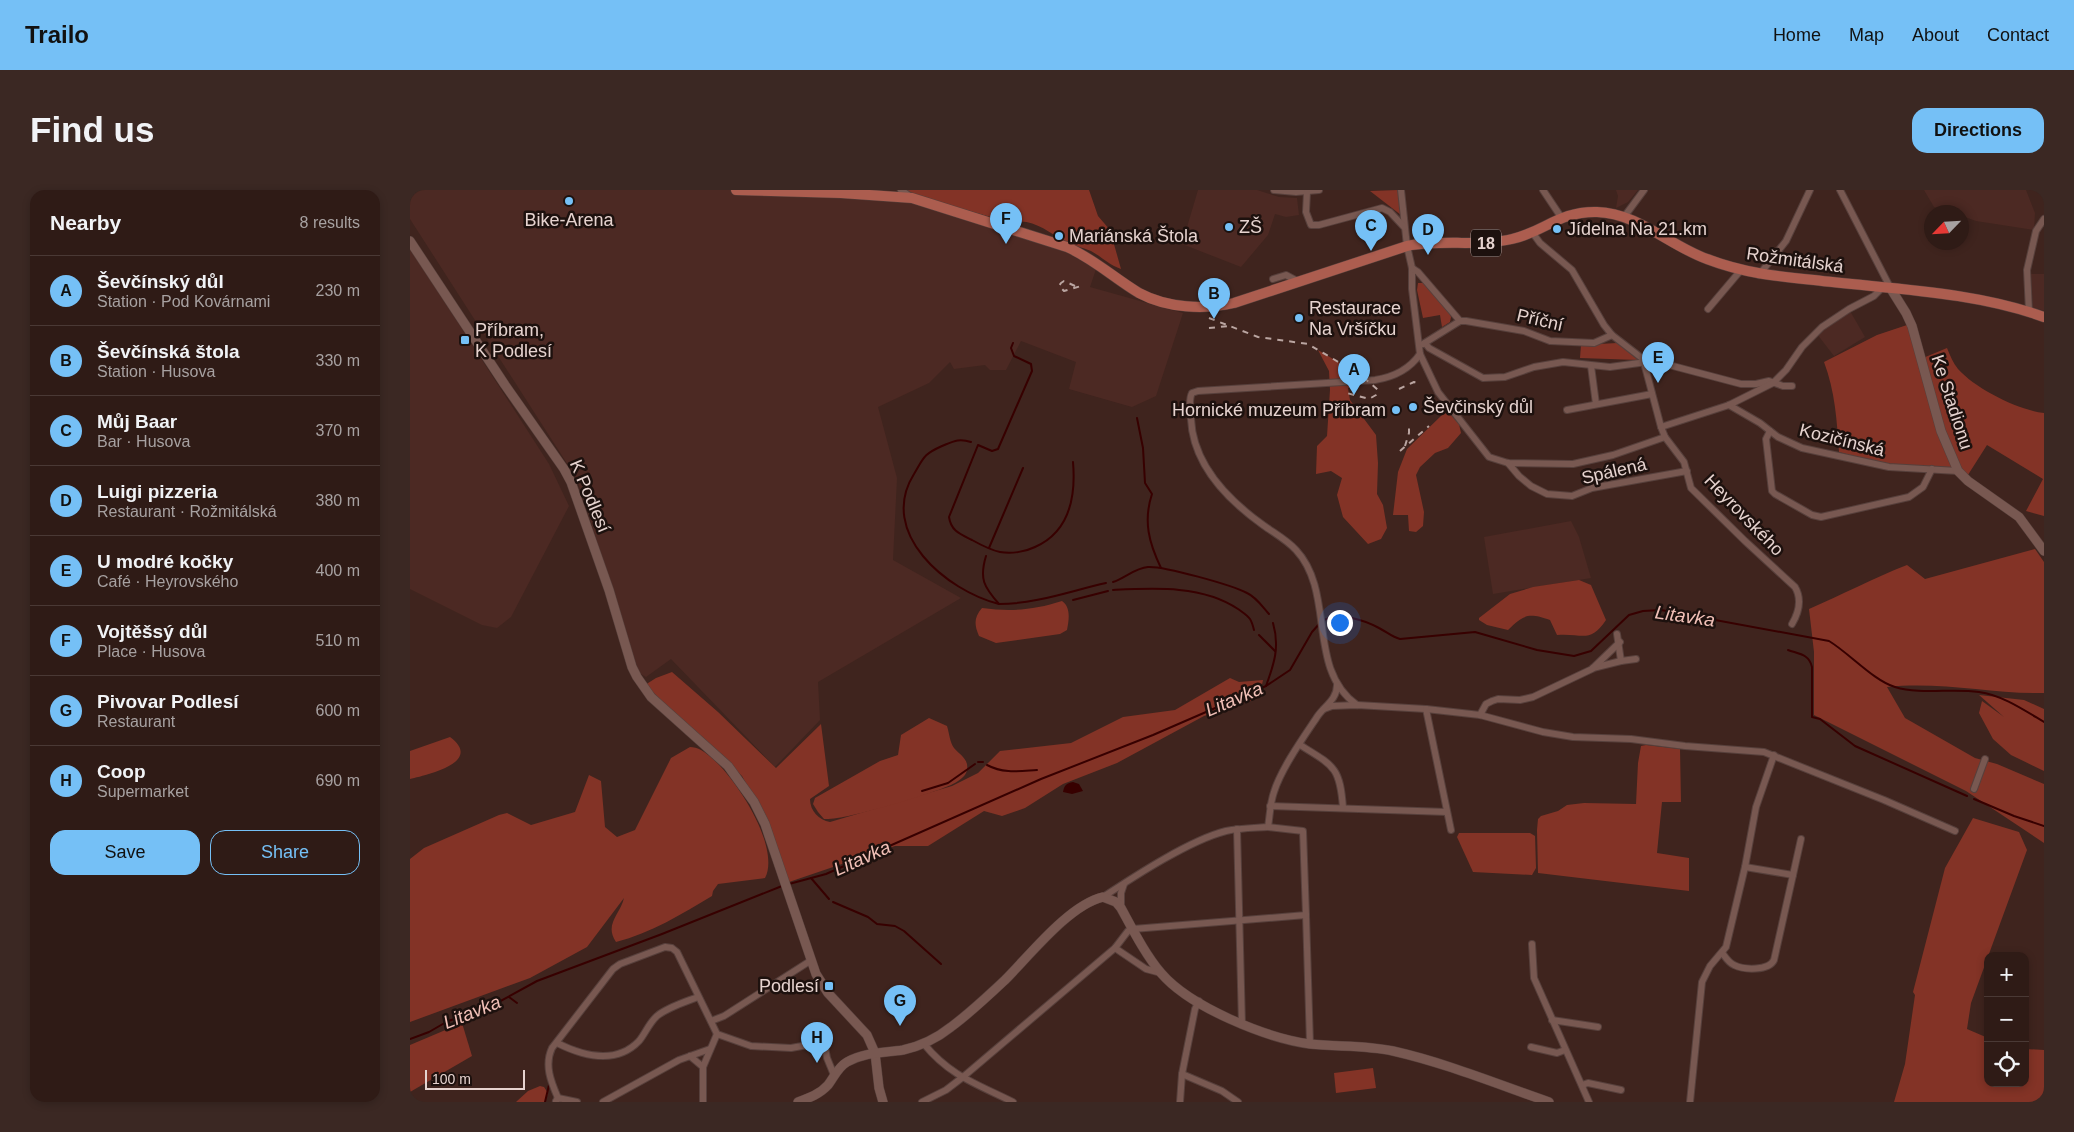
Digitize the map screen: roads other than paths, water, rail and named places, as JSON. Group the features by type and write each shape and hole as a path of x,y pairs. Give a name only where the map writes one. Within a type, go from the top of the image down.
{"main road":[{"name":"18","path":"736,190 841,193 912,198 1067,247 1087,257 1139,292 1170,303 1197,307 1221,306 1407,246"},
{"name":"Rožmitálská","path":"1407,246 1425,243 1470,244 1510,240 1532,232 1561,217 1578,213 1598,212 1624,217 1698,256 1759,275 1994,302 2044,317"}],"street":[{"path":"901,190 912,198"},
{"path":"1274,190 1296,192 1319,190"},
{"path":"1268,827 1270,806 1277,783 1324,709 1334,698 1337,692 1337,685 1328,658 1321,613 1308,569 1296,550 1243,509 1222,489 1208,471 1196,446 1191,428 1191,395 1198,391 1375,380 1391,376 1411,365 1420,354 1422,344 1412,289 1412,268 1404,228 1400,190"},
{"path":"1544,190 1561,217"},
{"path":"1624,217 1644,190"},
{"path":"1759,275 1786,241 1810,190"},
{"path":"1661,427 1728,405 1773,383 1786,370 1802,347 1822,327 1849,309 1887,289 1840,190"},
{"path":"1306,192 1306,212 1310,225 1318,225 1382,208 1390,212 1404,228"},
{"path":"2029,311 2027,270 2036,231 2044,219"},
{"path":"1532,232 1540,243 1572,270 1596,314 1612,335 1640,356 1645,363"},
{"name":"K Podlesí","path":"410,241 505,385 564,469 583,513 632,667 642,686 680,725 728,766 741,781 765,824 810,961 821,984 866,1035 875,1053"},
{"path":"1412,268 1418,272 1460,321 1422,344"},
{"path":"1708,308 1741,270"},
{"path":"1273,278 1286,275 1299,282"},
{"name":"Ke Stadionu","path":"1887,289 1912,326 1941,431 1958,470 1978,489 2019,517 2044,551"},
{"name":"Příční","path":"1460,321 1524,331 1550,341 1594,343 1612,335"},
{"path":"1422,344 1483,378 1505,377 1548,364 1563,362 1610,367 1654,361 1741,384 1756,384 1769,381 1792,386"},
{"path":"1420,354 1438,392 1490,457 1508,463 1546,465 1590,462 1666,437"},
{"name":"Heyrovského","path":"1645,363 1661,427 1684,462 1691,488 1795,587 1798,593 1799,604 1792,624"},
{"path":"1591,366 1596,404"},
{"path":"1567,410 1652,394"},
{"name":"Kozičínská","path":"1728,405 1760,423 1770,431 1802,448 1816,452 1890,467 1958,470"},
{"path":"1770,431 1766,439 1772,491 1790,503 1821,517 1909,497 1923,487 1932,469"},
{"name":"Spálená","path":"1508,463 1518,476 1531,486 1547,494 1572,496 1592,488 1687,471"},
{"path":"1617,634 1620,642 1621,661"},
{"path":"1592,669 1620,642"},
{"path":"1480,714 1486,704 1492,701 1498,699 1520,700 1532,697 1592,669 1636,659"},
{"path":"1337,685 1357,705"},
{"path":"1324,709 1332,706 1357,705 1480,714 1543,732 1755,751 1774,755 1955,831"},
{"path":"1426,709 1451,830"},
{"path":"1300,745 1329,763 1335,770 1340,780 1343,808"},
{"path":"1690,1102 1702,982 1710,966 1723,954 1726,947 1745,867 1756,807 1774,755"},
{"path":"1974,788 1984,760"},
{"path":"1270,806 1447,812"},
{"path":"798,1102 820,1092 847,1062 875,1053 901,1050 924,1044 952,1026 982,1001 1044,939 1086,904 1103,897 1206,838 1237,829 1268,827 1303,830 1310,1044"},
{"path":"1237,829 1241,920 1242,1025"},
{"path":"1723,954 1732,964 1737,966 1764,969 1772,964 1801,839"},
{"path":"1745,867 1793,875"},
{"path":"1121,908 1121,893 1124,884"},
{"path":"1103,897 1116,902 1121,908 1162,974 1174,985 1199,1002 1242,1025 1261,1032 1310,1044 1356,1046 1393,1051 1430,1061 1548,1102"},
{"path":"922,1102 946,1090 963,1077 1115,948 1128,932 1133,929 1306,915"},
{"path":"1532,944 1534,978 1589,1102"},
{"path":"577,1102 557,1100 549,1074 549,1054 613,968 665,947 672,948 677,952 717,1034 751,1046 791,1048 824,1042 827,1058 834,1075"},
{"path":"1115,948 1146,969 1162,974"},
{"path":"711,1021 724,1016 810,961"},
{"path":"557,1043 588,1054 606,1057 616,1056 625,1052 639,1041 658,1015 698,997"},
{"path":"1180,1102 1182,1074 1195,1009 1199,1002"},
{"path":"1552,1020 1598,1027"},
{"path":"703,1102 703,1067 717,1034"},
{"path":"924,1044 937,1060 963,1077 1013,1102"},
{"path":"1531,1047 1557,1053 1566,1050"},
{"path":"603,1102 690,1056 710,1049"},
{"path":"875,1053 879,1088 883,1102"},
{"path":"690,1056 703,1067"},
{"path":"1182,1074 1222,1091 1238,1102"},
{"path":"1582,1085 1588,1083 1620,1090"}],"waterway":[{"path":"1013,343 1011,348 1014,356 1031,364 1032,371 998,449 992,451 978,445 949,517 952,526 960,534 996,551 1013,553 1035,547 1056,532 1068,512 1073,488 1073,462"},
{"path":"1137,418 1143,448 1145,483 1152,494 1148,513 1149,532 1153,550 1161,568"},
{"path":"971,442 963,440 953,441 931,451 925,457 914,474 905,496 904,517 911,538 923,556 939,573 979,597 999,604"},
{"path":"989,548 1023,468"},
{"path":"986,556 983,571 984,582 999,604 1026,602 1106,583"},
{"path":"1113,582 1143,568 1168,570 1213,581 1247,593 1256,599 1269,614"},
{"path":"1113,590 1178,590 1209,596 1224,601 1238,609 1251,620 1254,630"},
{"path":"1073,600 1108,591"},
{"name":"Litavka","path":"1324,620 1337,617 1352,618 1373,625 1400,639 1475,632 1537,650 1574,656 1591,651 1629,615 1643,611 1661,610 1829,641 1887,684 1915,691 1968,691 1988,694 2013,704 2044,722"},
{"path":"1266,686 1274,663 1276,648 1273,623"},
{"name":"Litavka","path":"789,884 826,874 1041,779 1153,735 1266,686 1290,670 1312,632 1320,623"},
{"path":"1259,635 1275,651"},
{"path":"1788,650 1803,655 1811,663 1812,717 1820,719 1855,746 1967,796"},
{"path":"978,762 983,762"},
{"path":"922,791 948,783 975,764"},
{"path":"987,765 1006,771 1037,770"},
{"path":"1974,799 2044,826"},
{"path":"811,878 829,899"},
{"name":"Litavka","path":"410,1039 429,1032 448,1021 484,1010 537,981 782,886"},
{"path":"833,902 868,917 877,924 895,926 904,931 941,964"},
{"path":"509,997 517,1003"},
{"path":"545,1102 549,1085"}],"railway":[{"path":"1075,286 1064,281 1059,286 1064,291 1081,286"},
{"path":"1209,318 1258,337 1308,344 1362,376 1378,390 1376,395 1369,399 1347,393"},
{"path":"1209,328 1229,326"},
{"path":"1399,389 1414,382 1420,384"},
{"path":"1405,446 1409,433 1409,423"},
{"path":"1400,451 1429,426"}],"place":[{"name":"Bike-Arena","path":"569,201"},
{"name":"ZŠ","path":"1229,227"},
{"name":"Jídelna Na 21.km","path":"1557,229"},
{"name":"Mariánská Štola","path":"1059,236"},
{"name":"Vojtěšsý důl","path":"1006,244"},
{"name":"Můj Baar","path":"1371,251"},
{"name":"Luigi pizzeria","path":"1428,255"},
{"name":"Restaurace Na Vršíčku","path":"1299,318"},
{"name":"Ševčínská štola","path":"1214,319"},
{"name":"Příbram, K Podlesí","path":"465,340"},
{"name":"U modré kočky","path":"1658,383"},
{"name":"Ševčínský důl","path":"1354,395"},
{"name":"Ševčinský důl","path":"1413,407"},
{"name":"Hornické muzeum Příbram","path":"1396,410"},
{"name":"Podlesí","path":"829,986"},
{"name":"Pivovar Podlesí","path":"900,1026"},
{"name":"Coop","path":"817,1063"}]}
